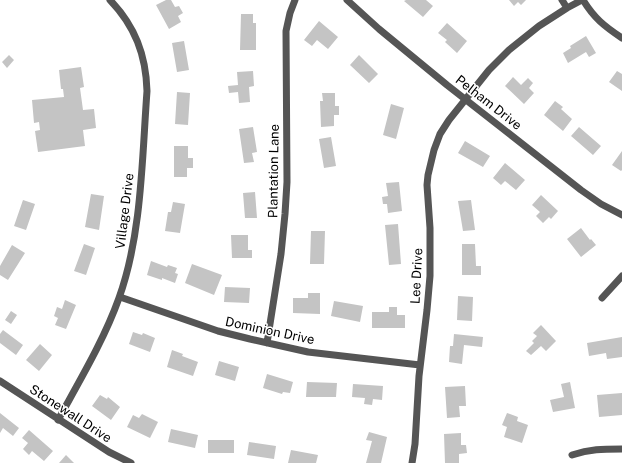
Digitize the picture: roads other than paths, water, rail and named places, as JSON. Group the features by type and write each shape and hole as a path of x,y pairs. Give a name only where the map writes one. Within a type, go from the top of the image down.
{"street":[{"name":"Village Drive","path":"58,420 111,320 120,297 133,247 139,207 147,78 144,61 133,32 123,16 110,0"},
{"name":"Plantation Lane","path":"267,343 282,254 287,182 286,30 290,12 295,0"},
{"name":"Pelham Drive","path":"347,0 379,29 465,99 581,190 601,204 622,215"},
{"path":"562,0 567,8"},
{"name":"Lee Drive","path":"412,463 415,444 420,365 427,310 430,264 430,228 427,192 428,175 434,150 440,134 449,120 489,70 509,50 538,26 582,0"},
{"path":"582,0 599,21 622,38"},
{"path":"602,298 622,276"},
{"name":"Dominion Drive","path":"120,297 218,331 267,343 308,352 420,365"},
{"name":"Stonewall Drive","path":"0,381 58,420 109,452 130,463"},
{"path":"572,455 585,450 598,448 622,449"}]}
